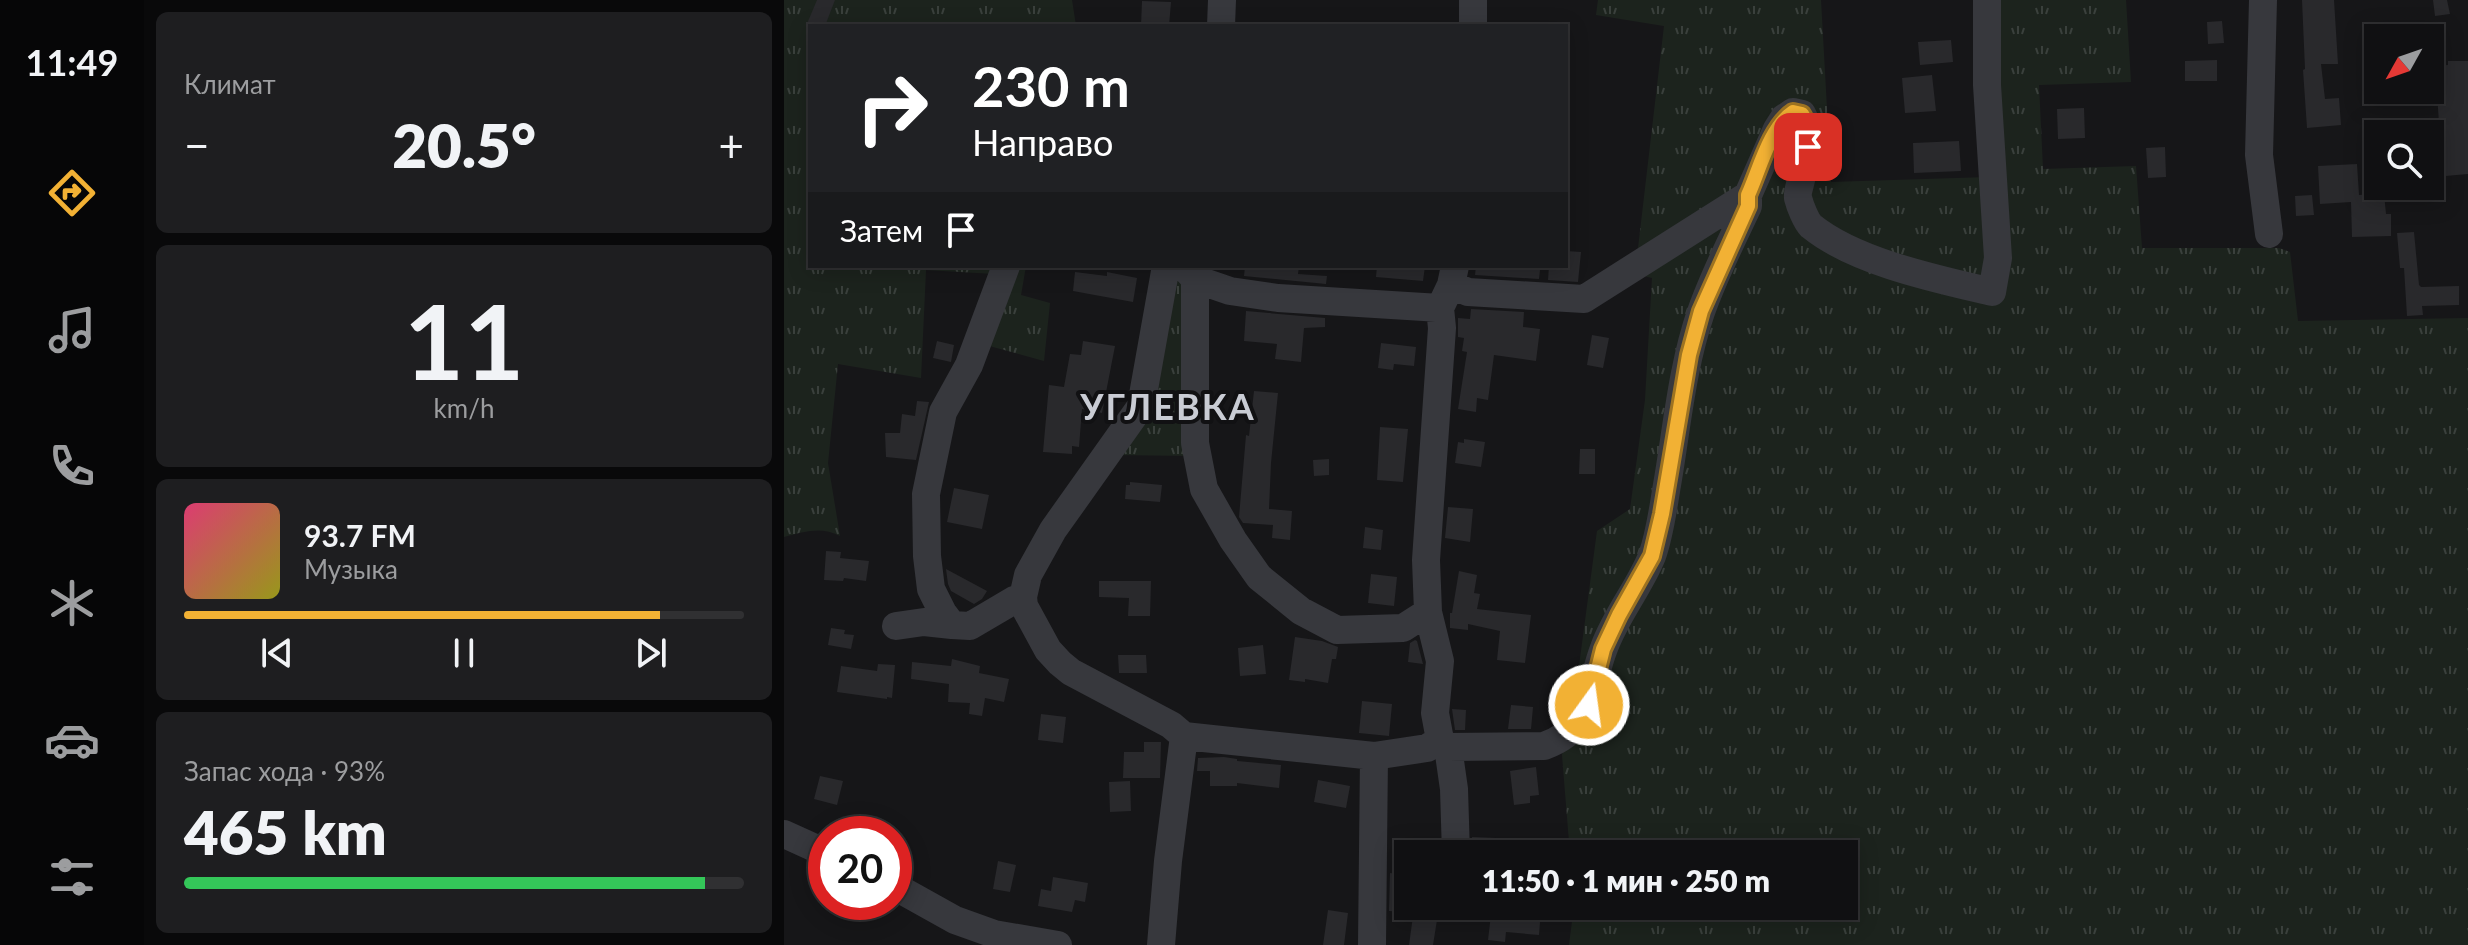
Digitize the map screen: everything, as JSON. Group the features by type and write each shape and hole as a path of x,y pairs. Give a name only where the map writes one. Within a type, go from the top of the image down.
{"street":[{"path":"1221,24 1222,0"},
{"path":"1473,0 1473,24"},
{"path":"1166,268 1141,406 1053,530 1028,575 1024,606 1048,650 1071,672 1171,725 1184,736 1374,756 1444,744 1544,746 1556,741 1576,724 1589,705 1603,649 1652,556 1689,355 1701,311 1748,206 1748,195 1784,118 1793,112 1802,114 1810,128 1797,196 1809,224 1858,252 1906,270 1992,292 1998,258 1987,85 1987,0"},
{"path":"2263,0 2259,155 2269,234"},
{"path":"1428,612 1403,628 1337,630 1301,611 1259,577 1233,540 1204,489 1195,443 1189,272 1230,291 1278,298 1449,286 1468,292 1584,299 1748,195"},
{"path":"952,625 931,589 926,494 943,412 969,365 1005,268"},
{"path":"1449,286 1441,343 1426,560 1428,612 1440,661 1435,713 1454,789 1456,840"},
{"path":"896,626 924,622 970,626 1023,597"},
{"path":"1161,945 1184,736"},
{"path":"1372,945 1374,756"},
{"path":"784,834 808,845"},
{"path":"912,896 955,920 994,934 1058,945"}],"green space":[{"path":"784,0 1072,0 1076,24 808,24 808,268 1026,268 1021,295 1050,303 1044,361 982,344 994,274 926,270 921,378 838,364 828,463 840,536 819,531 784,537"},
{"path":"1598,0 1821,0 1831,182 1989,177 1983,0 2126,0 2131,82 2039,85 2043,169 2136,166 2142,248 2279,248 2290,252 2298,321 2468,318 2468,945 1569,945 1572,920 1858,920 1858,840 1569,840 1562,755 1579,666 1597,531 1630,509 1645,400 1652,278 1635,274 1664,26 1596,15"},
{"path":"1166,278 1186,279 1195,456 1114,455"}],"building":[{"path":"817,0 835,0 826,24 806,26"},
{"path":"2302,0 2334,0 2338,64 2321,64 2325,99 2339,98 2341,125 2307,128"},
{"path":"2433,0 2447,0 2450,14 2435,16"},
{"path":"1142,1 1171,2 1169,24 1141,24"},
{"path":"2222,21 2224,43 2208,44 2207,22"},
{"path":"1951,40 1953,62 1920,65 1918,42"},
{"path":"2217,60 2217,81 2185,81 2185,61"},
{"path":"2448,61 2468,61 2468,174 2444,176 2444,120 2439,120 2438,104 2444,104 2444,65 2448,65"},
{"path":"1932,75 1936,111 1905,113 1902,78"},
{"path":"2084,108 2085,138 2058,139 2057,109"},
{"path":"1959,141 1961,171 1914,173 1913,143"},
{"path":"2165,147 2166,177 2148,178 2146,148"},
{"path":"2357,164 2359,195 2364,195 2364,200 2385,200 2386,214 2391,214 2391,236 2352,237 2351,202 2320,204 2318,166"},
{"path":"2312,195 2314,215 2296,216 2295,196"},
{"path":"2414,232 2419,285 2459,286 2459,305 2422,306 2423,315 2407,316 2404,268 2400,268 2397,233"},
{"path":"1568,251 1581,252 1578,282 1548,280 1549,268 1568,268"},
{"path":"1245,268 1299,268 1298,274 1327,276 1326,284 1244,276"},
{"path":"1377,268 1425,268 1423,281 1376,277"},
{"path":"1476,268 1540,270 1539,279 1475,275"},
{"path":"1075,272 1107,276 1107,272 1137,278 1133,302 1073,291"},
{"path":"1471,309 1524,312 1523,327 1540,329 1536,361 1494,355 1488,400 1477,398 1476,412 1458,409 1467,352 1462,351 1464,338 1458,337 1458,318 1470,319"},
{"path":"1246,311 1325,318 1325,327 1304,328 1301,362 1275,359 1277,344 1244,341"},
{"path":"1592,335 1609,338 1603,368 1587,365"},
{"path":"937,341 954,345 951,362 933,358"},
{"path":"1083,341 1115,346 1102,413 1082,409 1079,447 1072,446 1072,454 1043,452 1049,385 1064,387 1070,354 1081,355"},
{"path":"1381,343 1416,347 1414,366 1394,364 1393,370 1378,368"},
{"path":"1254,391 1278,393 1269,509 1292,511 1290,540 1272,538 1273,525 1243,523 1239,517 1246,435 1249,436"},
{"path":"917,401 929,402 916,460 886,457 885,433 900,433 902,414 915,416"},
{"path":"1380,427 1408,429 1403,482 1377,480"},
{"path":"1464,439 1485,442 1481,467 1455,463 1458,442 1464,443"},
{"path":"1580,449 1595,449 1595,474 1579,474"},
{"path":"1329,459 1329,475 1314,476 1313,460"},
{"path":"1130,482 1162,485 1160,502 1125,499 1126,485"},
{"path":"954,488 989,495 982,529 947,522"},
{"path":"1448,507 1473,509 1470,542 1445,538"},
{"path":"1365,527 1383,530 1381,550 1363,548"},
{"path":"826,551 841,552 840,558 869,561 866,581 844,578 843,581 824,580"},
{"path":"946,569 987,591 982,599 974,604 951,591"},
{"path":"1459,571 1477,575 1474,593 1480,594 1477,609 1531,615 1525,663 1497,660 1500,631 1468,624 1468,630 1450,628"},
{"path":"1371,574 1397,577 1394,606 1368,603"},
{"path":"1099,581 1151,581 1150,616 1128,616 1129,598 1099,597"},
{"path":"831,628 854,635 851,649 828,645"},
{"path":"1295,637 1338,647 1336,659 1332,659 1328,683 1289,680"},
{"path":"1415,640 1423,664 1408,662 1410,643"},
{"path":"1263,645 1266,674 1240,676 1238,648"},
{"path":"1118,655 1146,655 1147,673 1119,673"},
{"path":"952,659 980,666 979,673 1009,679 1004,702 985,698 982,716 969,714 970,703 948,702 949,684 911,679 912,662 951,666"},
{"path":"878,664 895,665 892,698 837,692 841,666 877,671"},
{"path":"1362,701 1392,704 1389,736 1359,733"},
{"path":"1511,705 1533,707 1531,729 1508,729"},
{"path":"1452,709 1466,710 1465,730 1455,730"},
{"path":"1041,714 1066,717 1063,743 1038,740"},
{"path":"1144,742 1161,742 1160,778 1123,778 1124,752 1144,752"},
{"path":"1224,757 1281,765 1279,788 1237,783 1237,786 1210,786 1210,771 1197,771 1198,758"},
{"path":"1536,767 1539,795 1530,796 1530,803 1514,805 1510,771"},
{"path":"820,776 843,781 837,805 814,799"},
{"path":"1318,780 1350,786 1346,808 1314,802"},
{"path":"1130,781 1131,811 1110,812 1109,782"},
{"path":"1472,837 1496,838 1496,840 1472,840"},
{"path":"998,861 1016,865 1010,892 993,889"},
{"path":"1390,873 1394,874 1394,911 1389,911"},
{"path":"1053,877 1088,883 1085,902 1075,900 1072,912 1038,906 1041,889 1051,891"},
{"path":"1328,910 1348,913 1344,945 1323,945"},
{"path":"1412,920 1437,920 1433,945 1409,945"},
{"path":"1490,920 1540,922 1539,935 1506,932 1505,942 1488,940"}],"district":[{"name":"УГЛЕВКА","path":"1168,406"}],"route":[{"path":"1589,705 1603,649 1652,556 1689,355 1701,311 1748,206 1748,195 1777,129 1784,118 1793,112 1802,114 1810,128 1808,147"}]}
